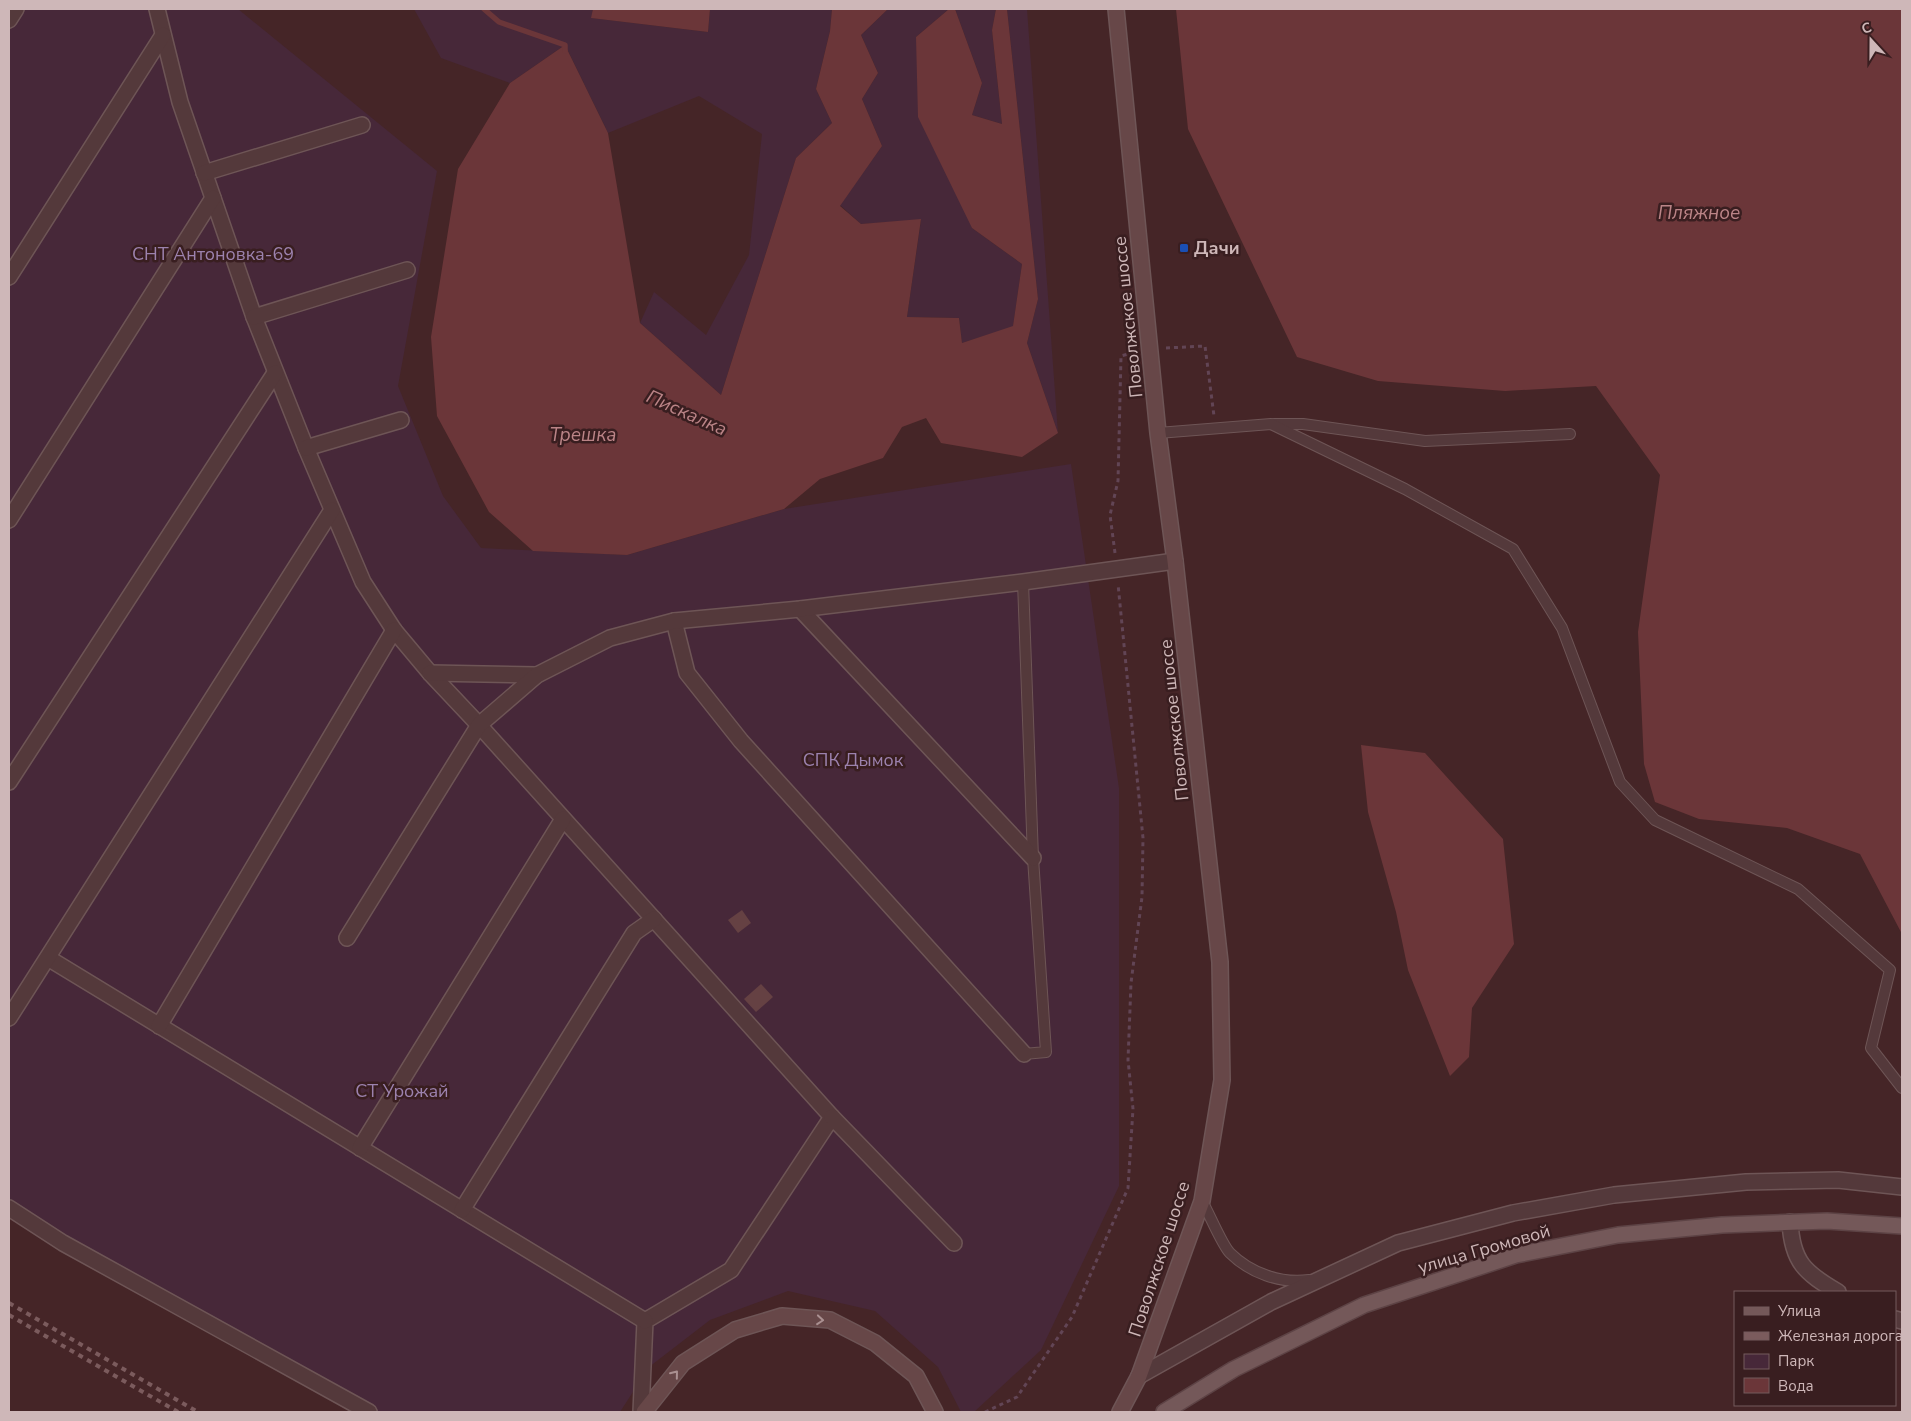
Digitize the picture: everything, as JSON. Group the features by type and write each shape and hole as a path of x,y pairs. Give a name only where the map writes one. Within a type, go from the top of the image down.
{"main road":[{"name":"Поволжское шоссе","path":"1116,9 1158,433 1175,561 1220,962 1222,1080 1202,1201 1139,1376 1120,1412"},
{"name":"улица Громовой","path":"1164,1412 1234,1369 1364,1305 1516,1255 1618,1235 1722,1225 1827,1221 1902,1226"},
{"path":"642,1412 683,1364 734,1330 782,1316 830,1320 875,1343 916,1376 935,1412"}],"street":[{"path":"9,20 16,9"},
{"path":"157,9 180,102 275,373 363,582 394,630 430,673 832,1117 954,1243"},
{"path":"9,277 163,35"},
{"path":"204,173 362,125"},
{"path":"9,520 213,198"},
{"path":"254,317 407,270"},
{"path":"9,782 275,373"},
{"path":"306,448 401,420"},
{"path":"9,1018 332,510"},
{"path":"346,938 479,725 538,675 610,638 674,621 800,609 1023,582 1175,561"},
{"path":"800,609 1033,858"},
{"path":"674,621 688,673 741,741 1024,1054"},
{"path":"159,1026 394,630"},
{"path":"430,673 538,675"},
{"path":"360,1148 563,819"},
{"path":"462,1210 634,933 654,919"},
{"path":"48,958 645,1321"},
{"path":"645,1321 731,1270 832,1117"},
{"path":"1139,1376 1272,1302 1398,1243 1513,1214 1614,1195 1746,1182 1838,1180 1902,1187"},
{"path":"9,1208 64,1243 369,1412"},
{"path":"1790,1222 1791,1243 1797,1257 1815,1279 1836,1291"},
{"path":"642,1412 645,1321"}],"lane":[{"path":"1271,424 1405,489 1513,549 1562,628 1620,782 1655,820 1798,889 1890,970 1870,1048 1902,1088"},
{"path":"1158,433 1271,424 1303,424 1425,441 1570,434"},
{"path":"1023,582 1033,858 1046,1052 1024,1054"},
{"path":"1202,1201 1229,1252 1258,1274 1295,1282 1325,1277"}],"path":[{"path":"985,1412 1017,1397 1072,1317 1128,1188 1133,1109 1128,1060 1131,983 1142,897 1143,838 1110,515 1118,482 1121,356 1150,349 1205,346 1216,428"}],"green space":[{"path":"9,9 238,9 437,171 398,386 443,496 481,548 627,555 784,509 1071,464 1119,788 1119,1186 1041,1350 974,1412 961,1412 938,1367 875,1311 788,1291 710,1320 649,1367 620,1412 363,1412 9,1212"},
{"path":"414,9 593,9 592,18 708,32 710,9 832,9 830,31 816,89 832,123 796,158 721,395 640,323 654,292 706,335 749,255 762,134 699,96 608,133 565,45 510,83 441,58"},
{"path":"888,9 949,9 916,37 972,228 1022,264 1013,327 962,343 959,318 907,317 921,220 861,224 840,205 882,146 862,99 878,73 861,35"},
{"path":"955,9 996,9 992,30 1002,124 972,115 982,83"},
{"path":"1007,9 1027,9 1058,433 1027,343 1038,299"}],"water":[{"path":"593,9 710,9 708,32 591,18"},
{"name":"Трешка","path":"832,9 888,9 861,35 878,73 862,99 882,146 840,206 861,224 921,219 907,317 959,318 962,343 1013,326 1022,264 972,228 918,117 916,37 949,9 955,9 982,83 972,115 1002,124 992,30 996,9 1007,9 1038,299 1027,343 1058,433 1022,457 941,443 926,418 902,427 883,458 820,479 784,509 627,555 533,551 489,512 437,416 431,337 458,169 510,83 565,45 608,133 640,323 721,395 796,158 832,123 816,89 830,31"},
{"name":"Пляжное","path":"1176,9 1902,9 1902,934 1860,854 1787,828 1699,819 1655,802 1644,764 1638,632 1660,475 1596,386 1505,391 1378,381 1297,357 1188,129"},
{"path":"1361,745 1425,753 1503,839 1514,944 1472,1008 1469,1057 1450,1076 1408,970 1396,912 1368,812"}],"building":[{"path":"742,910 751,923 738,933 728,920"},
{"path":"761,984 773,997 756,1012 744,999"}],"waterway":[{"name":"Пискалка","path":"484,9 499,22 565,45 565,51"}],"railway":[{"path":"9,1303 198,1412"},
{"path":"9,1315 178,1412"}],"place":[{"name":"Дачи","path":"1184,248"}],"park label":[{"name":"СНТ Антоновка-69","path":"213,254"},
{"name":"СПК Дымок","path":"853,760"},
{"name":"СТ Урожай","path":"402,1091"}]}
